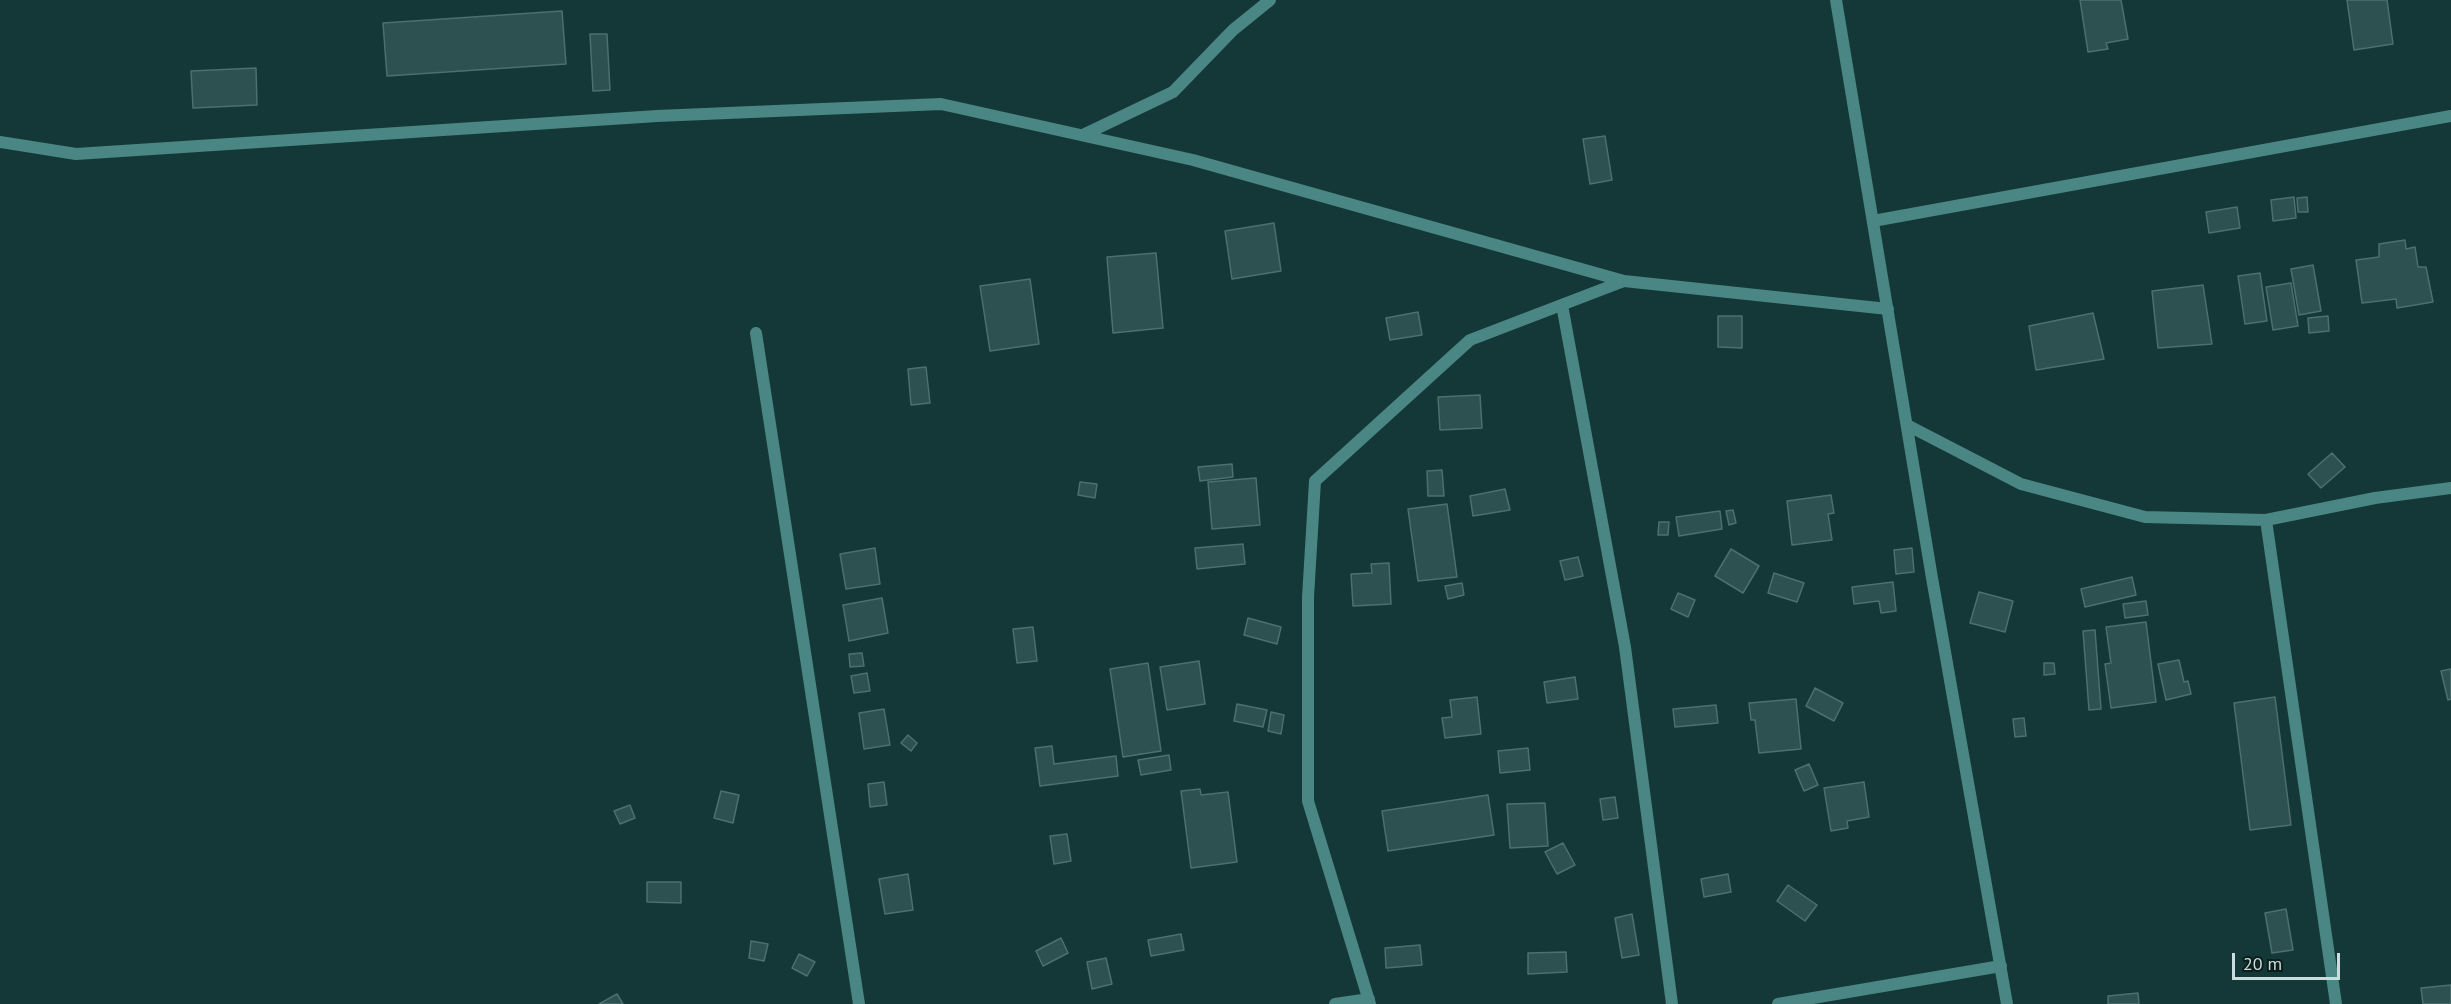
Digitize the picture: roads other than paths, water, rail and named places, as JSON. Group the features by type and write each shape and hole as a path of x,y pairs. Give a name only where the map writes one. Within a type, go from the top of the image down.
{"street":[{"path":"1083,135 1173,92 1233,30 1270,0"},
{"path":"1836,0 2007,1004"},
{"path":"0,142 76,154 657,116 941,104 1193,160 1624,281 1888,309"},
{"path":"1873,221 2451,116"},
{"path":"1335,1004 1370,1002 1308,801 1308,597 1315,481 1470,340 1624,281"},
{"path":"1562,304 1625,646 1672,1004"},
{"path":"756,333 859,1004"},
{"path":"1907,425 2021,484 2145,517 2266,520 2375,498 2451,488"},
{"path":"2266,520 2336,1004"},
{"path":"1778,1004 2001,966"}]}
